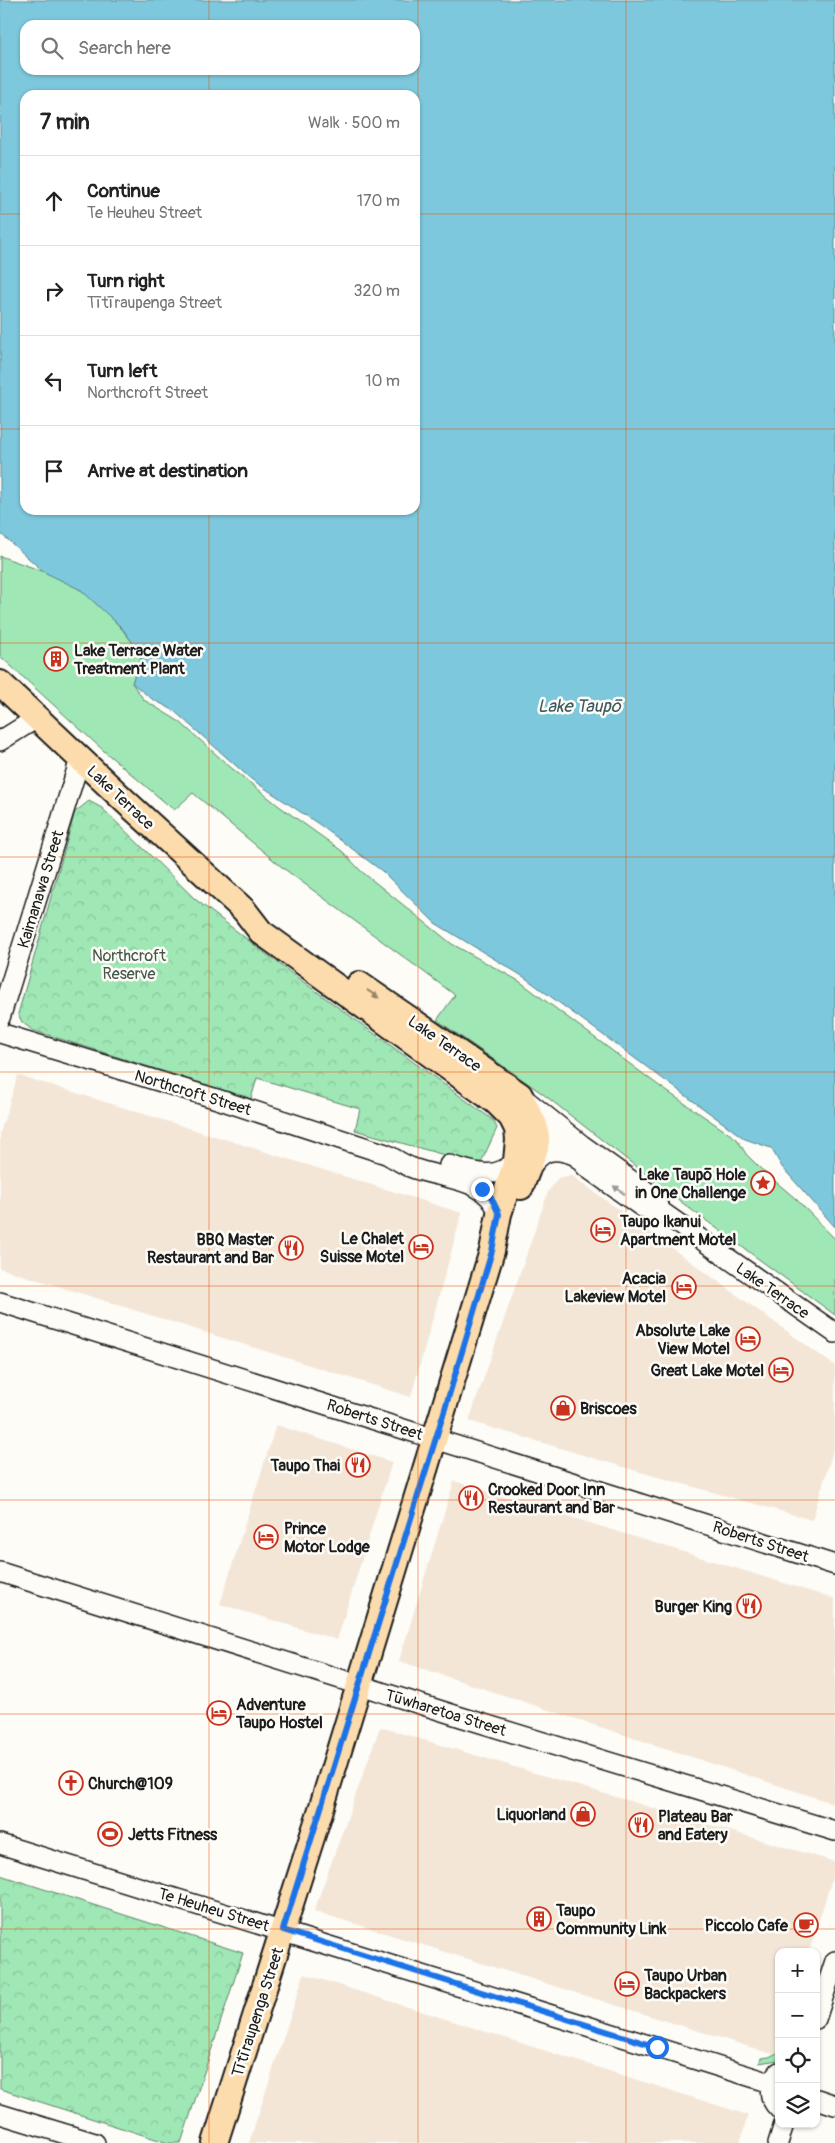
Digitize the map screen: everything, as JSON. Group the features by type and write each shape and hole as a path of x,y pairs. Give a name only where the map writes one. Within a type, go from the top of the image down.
{"main road":[{"name":"Lake Terrace","path":"0,683 244,910 260,932 496,1102 512,1117 517,1129 522,1165"},
{"name":"Lake Terrace","path":"244,910 274,925 520,1096 535,1124"},
{"name":"Tītīraupenga Street","path":"215,2143 436,1439 492,1251 499,1214 522,1165 536,1148 535,1124"},
{"name":"Tītīraupenga Street","path":"492,1251 505,1227 522,1165"}],"street":[{"path":"0,741 37,718"},
{"name":"Kaimanawa Street","path":"0,1018 80,759"},
{"name":"Northcroft Street","path":"0,1033 217,1099 386,1154 410,1167 464,1182 482,1189 491,1197 499,1214"},
{"name":"Lake Terrace","path":"400,1034 428,1046 454,1061 516,1106 527,1119 560,1137 586,1167 642,1207 662,1212"},
{"name":"Lake Terrace","path":"520,1096 582,1145 650,1194 662,1212 835,1334"},
{"path":"522,1165 546,1152 556,1150 574,1155"},
{"name":"Northcroft Street","path":"386,1154 413,1156 483,1174 499,1172 522,1165"},
{"name":"Roberts Street","path":"0,1302 835,1564"},
{"name":"Tūwharetoa Street","path":"0,1572 835,1831"},
{"name":"Te Heuheu Street","path":"0,1844 775,2078"},
{"path":"820,2007 835,1961"},
{"path":"775,2078 771,2098 775,2104"},
{"path":"820,2100 835,2105"},
{"path":"0,2114 95,2143"},
{"path":"778,2143 783,2128"}],"shaded area":[{"path":"18,1075 462,1213 411,1397 0,1268 0,1133"},
{"path":"571,1175 835,1366 835,1444 812,1520 640,1472 469,1421 548,1192 558,1178"},
{"path":"276,1425 392,1462 337,1640 220,1604"},
{"path":"454,1481 835,1599 835,1804 399,1661"},
{"path":"380,1727 835,1862 835,1869 810,1948 775,1948 775,2053 772,2054 314,1911"},
{"path":"304,1974 748,2115 740,2143 249,2143"}],"green space":[{"path":"0,556 64,580 91,598 115,621 142,656 132,683 144,700 180,722 229,766 279,806 342,851 361,871 452,944 519,981 662,1088 737,1139 746,1154 796,1199 835,1239 835,1315 689,1208 543,1094 437,1020 455,995 283,868 193,793 174,810 104,751 0,656"},
{"name":"Northcroft Reserve","path":"89,801 102,808 195,899 287,970 493,1120 497,1128 480,1165 355,1130 360,1109 257,1078 251,1099 32,1030 22,1022 18,1014 75,812"},
{"path":"0,1875 243,1953 181,2143 168,2143 0,2089"},
{"path":"775,2054 775,2060 759,2063 761,2058"}],"water":[{"name":"Lake Taupō","path":"0,0 835,0 835,1227 782,1167 771,1148 745,1139 524,977 435,923 382,871 320,825 251,779 173,710 152,699 132,683 142,656 122,628 81,590 44,572 0,533"}],"place":[{"name":"Lake Terrace Water Treatment Plant","path":"56,659"},
{"name":"Lake Taupō Hole in One Challenge","path":"763,1183"},
{"name":"Taupo Ikanui Apartment Motel","path":"603,1230"},
{"name":"Le Chalet Suisse Motel","path":"421,1247"},
{"name":"BBQ Master Restaurant and Bar","path":"291,1248"},
{"name":"Acacia Lakeview Motel","path":"684,1287"},
{"name":"Absolute Lake View Motel","path":"748,1339"},
{"name":"Great Lake Motel","path":"781,1370"},
{"name":"Briscoes","path":"563,1408"},
{"name":"Taupo Thai","path":"358,1465"},
{"name":"Crooked Door Inn Restaurant and Bar","path":"471,1498"},
{"name":"Prince Motor Lodge","path":"266,1537"},
{"name":"Burger King","path":"749,1606"},
{"name":"Adventure Taupo Hostel","path":"219,1713"},
{"name":"Church@109","path":"71,1783"},
{"name":"Liquorland","path":"583,1814"},
{"name":"Plateau Bar and Eatery","path":"641,1825"},
{"name":"Jetts Fitness","path":"110,1834"},
{"name":"Taupo Community Link","path":"539,1919"},
{"name":"Piccolo Cafe","path":"806,1925"},
{"name":"Taupo Urban Backpackers","path":"627,1984"}],"route":[{"path":"482,1189 496,1204 499,1214 492,1251 283,1930 657,2047"}]}
